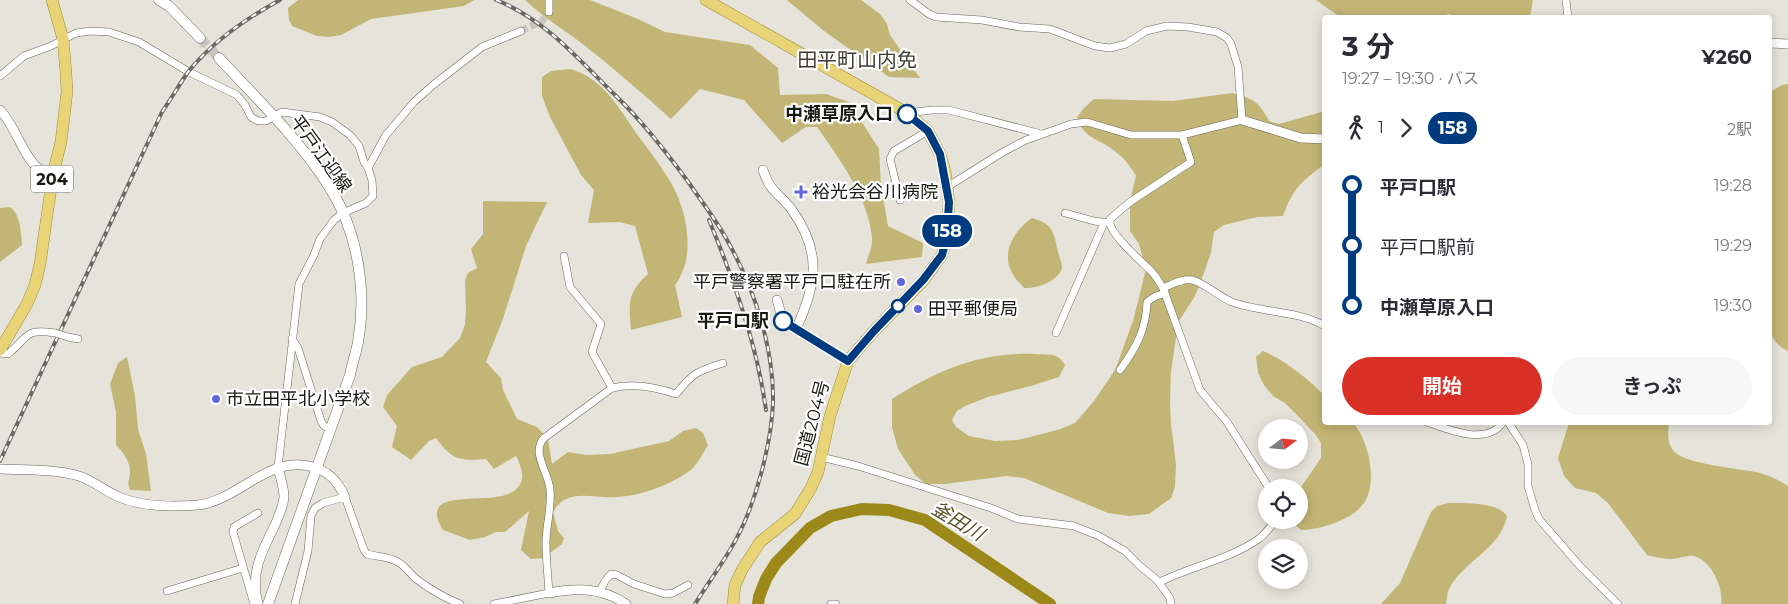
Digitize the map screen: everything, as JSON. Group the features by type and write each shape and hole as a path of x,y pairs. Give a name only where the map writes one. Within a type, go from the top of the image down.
{"highway":[{"name":"204","path":"0,352 27,304 35,285 40,264 53,174 61,142 66,104 66,73 63,39 52,0"},
{"name":"国道204号","path":"706,0 907,113 928,131 940,154 949,202 947,236 942,255 923,280 848,361 830,416 818,472 811,488 795,514 760,542 735,585 733,604"}],"main road":[{"path":"159,0 168,6 200,38"},
{"name":"平戸江迎線","path":"219,58 274,117 331,189 343,213 352,240 361,289 358,342 350,375 269,603"}],"street":[{"path":"549,0 549,12"},
{"path":"910,0 936,17 982,20 1019,27 1050,29 1095,46 1110,48 1117,48 1146,32 1167,26 1188,27 1217,32 1227,38 1236,59 1242,120"},
{"path":"1566,0 1568,15"},
{"path":"0,76 24,56 51,46 76,33 91,30 109,32 139,42 188,72 237,96 251,116 258,121 266,121 282,112 320,117 332,122 350,135 359,146 372,180 373,196 366,203 343,213 334,220 320,240 299,284 278,467 284,490 284,500 280,515 256,567 255,581 258,604"},
{"path":"368,168 386,135 414,102 482,47 521,31"},
{"path":"1772,43 1788,44"},
{"path":"0,110 9,121 28,157 36,167 53,174"},
{"path":"907,113 949,110 1041,134"},
{"path":"947,187 1003,152 1041,134 1071,124 1087,122 1131,135 1182,135 1242,120 1301,138 1322,139"},
{"path":"900,200 890,159 894,151 928,131"},
{"path":"1056,333 1110,219 1130,202 1190,162 1182,135"},
{"path":"763,170 770,186 792,209 811,244 814,266 813,274 809,293 796,329"},
{"path":"1065,213 1107,223 1124,244 1153,273 1164,291 1200,390 1227,422 1263,479"},
{"path":"564,256 570,286 601,324 592,352 612,388"},
{"path":"1120,370 1136,348 1142,333 1147,315 1147,302 1184,280 1192,280 1232,302 1314,320 1322,324"},
{"path":"776,300 783,321 848,361"},
{"path":"0,352 8,354 23,337 31,332 43,331 78,339"},
{"path":"292,339 298,348 320,421 324,426 332,429"},
{"path":"549,593 546,541 550,511 550,488 539,453 539,443 612,388 624,385 663,390 676,394 690,376 696,372 723,364"},
{"path":"1436,425 1456,432 1484,434 1496,430 1500,425"},
{"path":"1510,425 1523,445 1528,464 1528,486 1539,519 1579,565 1618,604"},
{"path":"821,457 858,466 990,508 1018,519 1074,526 1099,536 1125,551 1160,582 1170,598 1171,604"},
{"path":"0,469 58,471 90,480 118,497 133,502 152,505 184,506 201,504 228,495 262,474 278,467 293,464 317,468 334,478 345,497 367,554 386,556 396,561 405,566 414,577 424,584 460,604"},
{"path":"294,604 308,551 311,516 315,508 323,502 345,497"},
{"path":"254,604 233,532 234,527 258,513"},
{"path":"1160,582 1251,544 1268,529"},
{"path":"167,591 243,568"},
{"path":"600,591 611,574 664,594 673,593 688,585"},
{"path":"494,604 576,589 600,591 615,596 626,604"}],"shaded area":[{"path":"298,0 474,0 464,6 371,19 341,35 329,37 317,36 292,26 289,20 288,8"},
{"path":"525,0 590,0 665,32 750,45 778,68 780,95 826,94 849,102 879,149 881,185 888,226 923,243 922,257 866,264 872,241 870,223 865,209 852,180 817,127 806,127 782,143 744,100 700,89 671,119 603,60"},
{"path":"787,0 861,0 880,14 887,24 890,35 920,78 889,77 824,31"},
{"path":"1316,0 1533,0 1530,15 1337,15"},
{"path":"570,69 592,79 609,95 670,180 676,192 685,219 688,241 684,267 675,285 682,317 631,330 631,299 636,287 648,274 635,226 619,222 588,223 594,190 581,175 550,117 542,96 542,77 551,71"},
{"path":"1788,84 1788,351 1782,348 1772,336 1772,91"},
{"path":"1232,93 1255,102 1269,121 1279,124 1322,112 1322,166 1299,186 1283,216 1257,217 1224,225 1214,232 1211,252 1205,270 1195,296 1179,321 1175,344 1171,372 1170,402 1176,465 1175,487 1171,498 1149,514 1129,516 1108,513 1024,478 1006,476 945,484 926,484 915,475 898,449 892,427 892,399 943,371 977,360 1015,354 1048,354 1056,356 1065,365 1059,377 988,397 965,406 957,411 952,420 956,427 969,436 995,441 1018,440 1061,429 1075,423 1094,401 1115,370 1133,321 1146,269 1139,244 1130,231 1130,201 1136,176 1119,155 1091,137 1083,129 1077,117 1094,99 1173,101"},
{"path":"483,201 547,202 526,246 503,319 486,362 501,378 503,390 517,419 537,427 548,439 552,464 568,452 586,455 610,454 669,441 683,431 696,428 703,433 708,445 691,469 672,482 654,489 635,495 581,496 566,499 553,512 558,531 564,538 562,544 543,558 531,559 521,550 529,511 505,532 496,532 485,537 470,540 443,530 438,519 437,515 440,506 449,501 506,495 517,489 522,475 516,456 494,469 486,459 469,460 457,458 447,451 436,438 429,441 411,460 392,447 397,426 383,407 387,395 412,367 442,357 460,338 465,324 465,280 468,273 477,268 471,249 483,234"},
{"path":"10,207 14,210 18,219 22,245 0,262 0,208"},
{"path":"1032,218 1044,223 1054,234 1062,267 1057,276 1047,283 1024,288 1015,278 1010,268 1008,252 1014,236"},
{"path":"1263,351 1296,371 1322,393 1322,425 1355,425 1359,430 1367,451 1371,473 1368,495 1359,509 1352,514 1326,526 1308,530 1300,529 1308,529 1307,479 1321,458 1321,443 1308,427 1308,419 1301,419 1285,403 1273,396 1264,385 1258,373 1256,357"},
{"path":"127,357 135,396 138,429 146,454 151,491 130,490 128,483 130,474 128,461 116,445 116,412 110,384 118,363"},
{"path":"1669,425 1669,443 1672,449 1687,459 1760,473 1788,486 1788,604 1721,604 1720,590 1715,576 1706,563 1700,559 1694,556 1668,559 1647,555 1608,503 1596,493 1575,488 1564,476 1558,458 1568,426"},
{"path":"1449,503 1481,504 1503,511 1507,516 1503,527 1490,546 1455,579 1448,591 1446,604 1381,604 1400,583 1431,512 1437,506"}],"waterway":[{"name":"釜田川","path":"758,604 766,579 776,563 810,528 831,516 862,509 889,510 925,520 1050,604"}],"tunnel":[{"path":"521,31 542,21 549,12"},
{"path":"200,38 219,58"}],"railway":[{"path":"0,461 162,112 188,72 208,50 242,23 280,0"},
{"path":"496,0 530,18 561,42 626,106 655,138 714,218 737,258 754,298 766,339 772,381 772,416 765,460 742,528 730,551 695,604"},
{"path":"709,220 744,313 757,361 766,410"}],"bus line":[{"name":"158","path":"783,321 848,361 923,280 942,255 949,218 945,171 936,143 928,131 907,114"}],"place":[{"name":"中瀬草原入口","path":"907,114"},
{"name":"裕光会谷川病院","path":"801,192"},
{"name":"平戸警察署平戸口駐在所","path":"901,282"},
{"name":"田平郵便局","path":"918,309"},
{"name":"平戸口駅","path":"783,321"},
{"name":"市立田平北小学校","path":"216,399"}],"district":[{"name":"田平町山内免","path":"857,60"}]}
